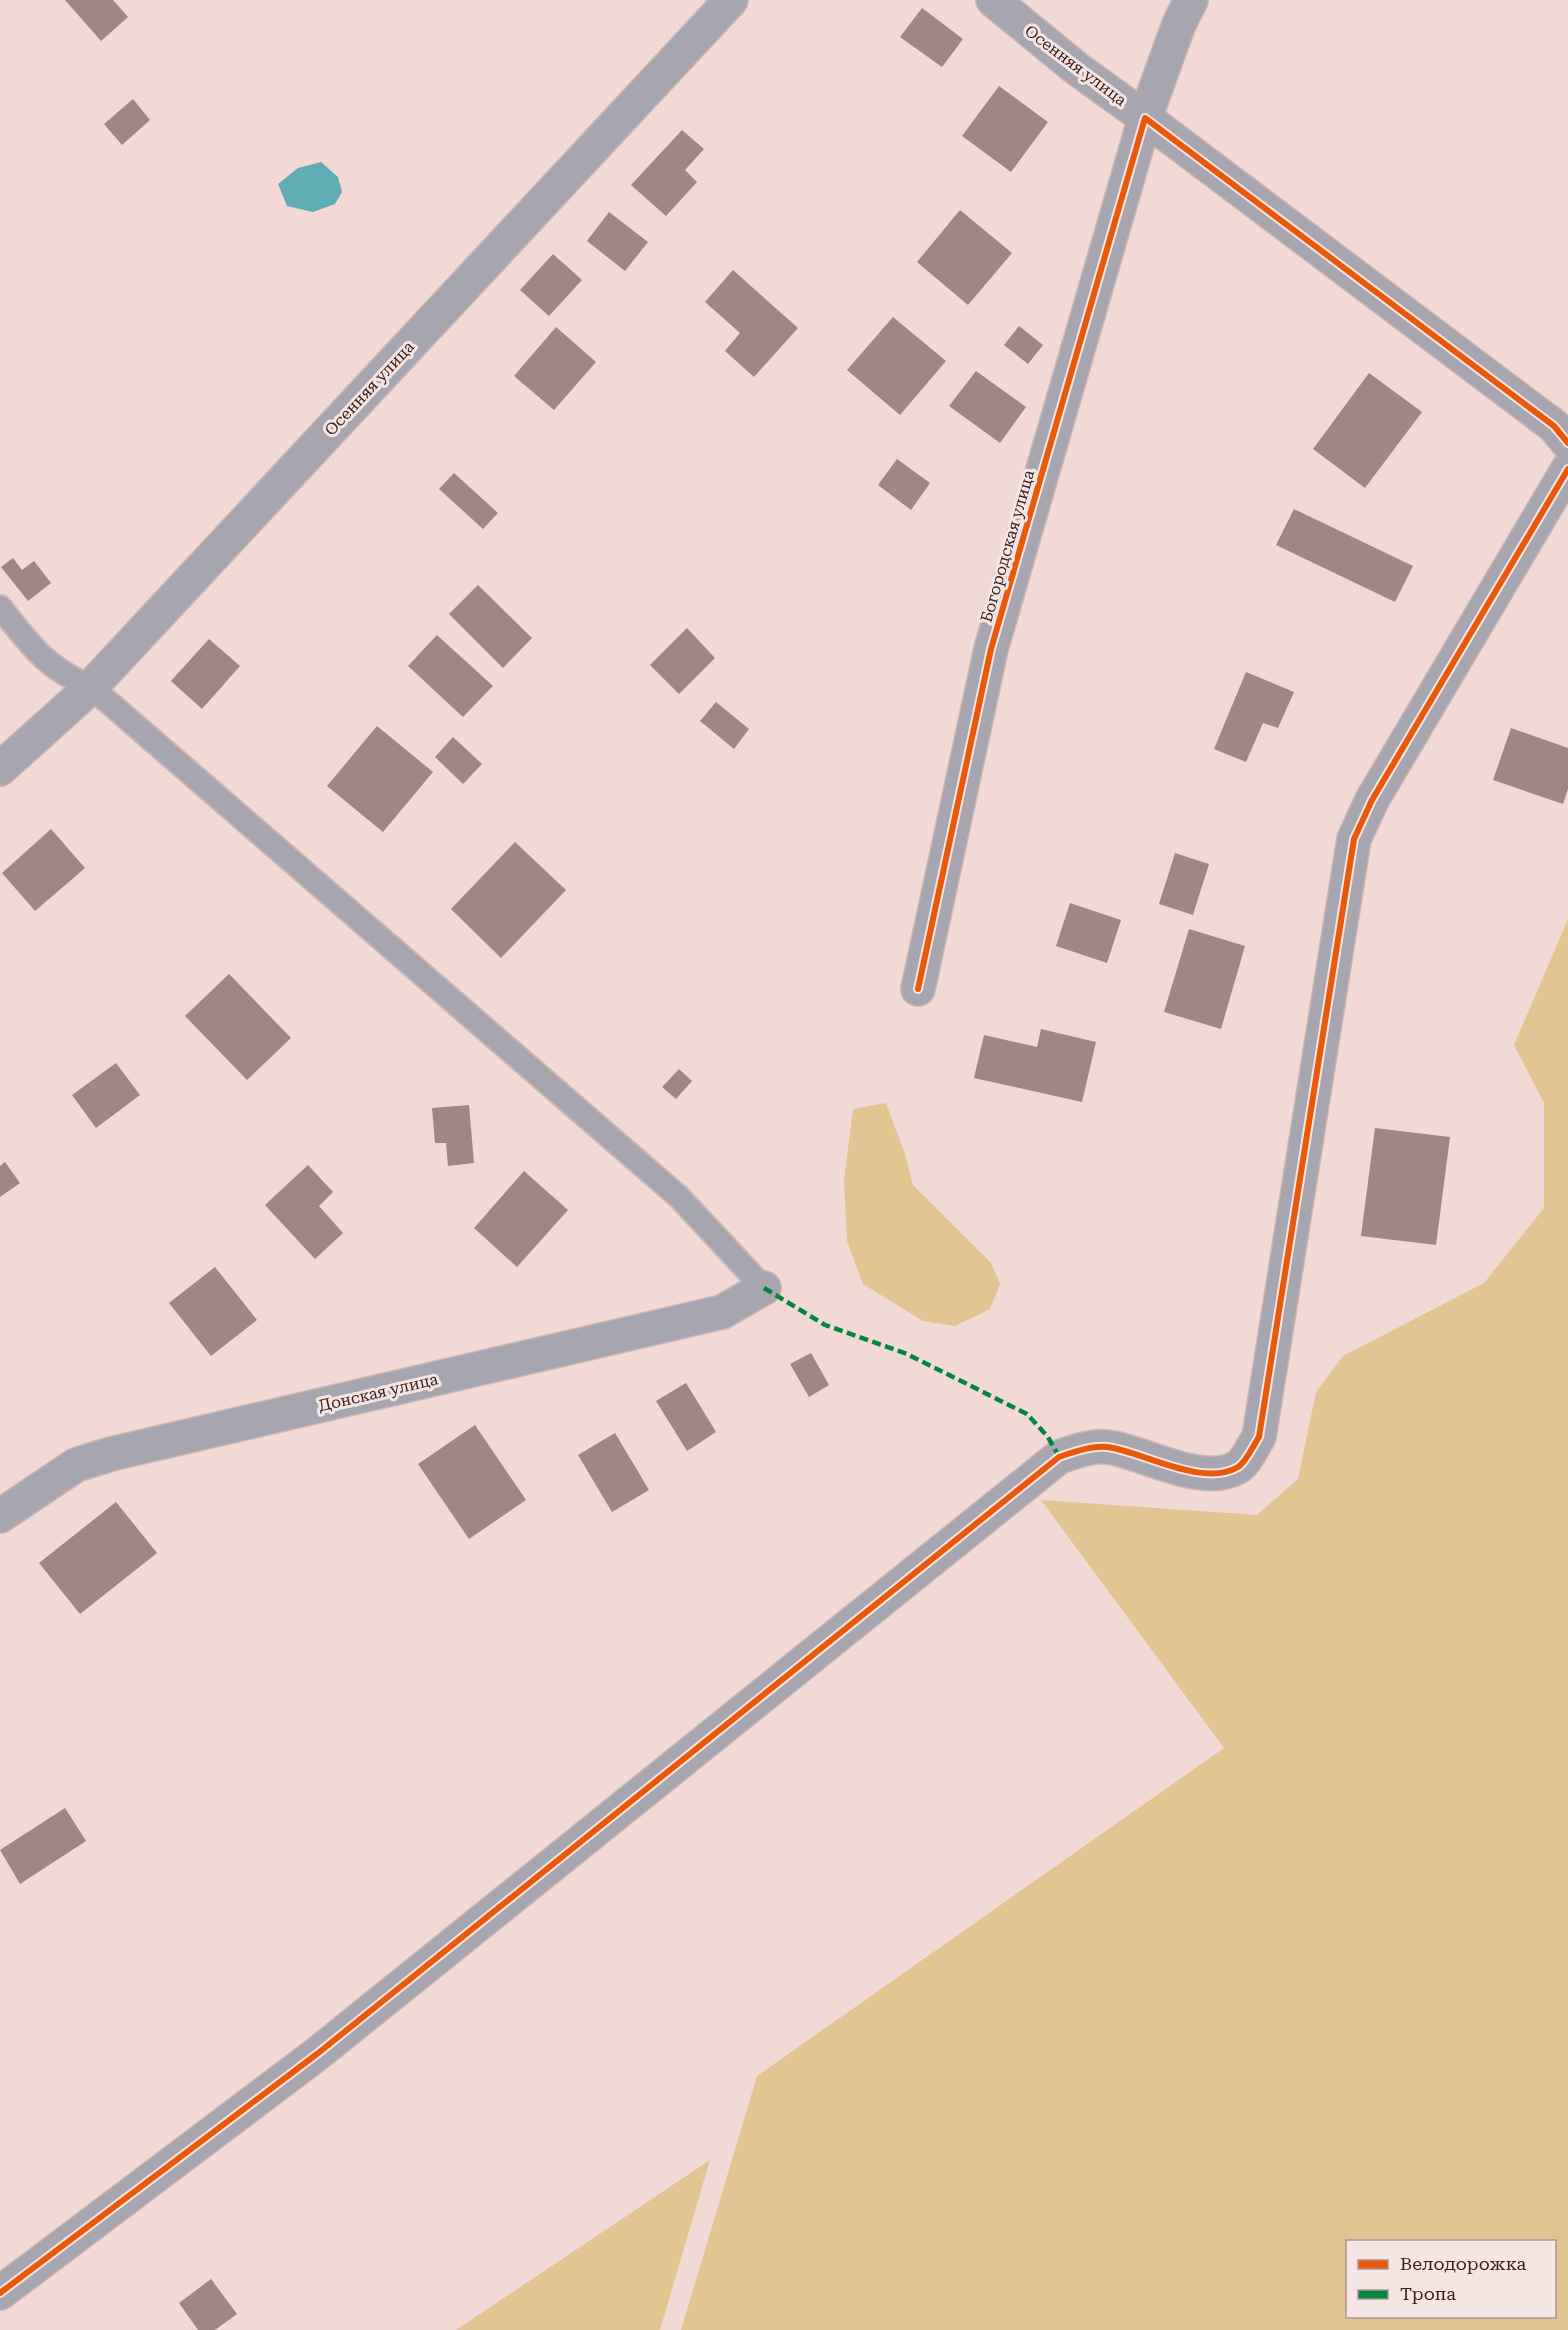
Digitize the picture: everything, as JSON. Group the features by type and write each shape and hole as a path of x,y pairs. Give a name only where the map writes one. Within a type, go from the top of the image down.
{"street":[{"name":"Осенняя улица","path":"0,769 91,687 731,0"},
{"name":"Осенняя улица","path":"994,0 1076,68 1145,117 1179,24 1191,0"},
{"path":"1145,117 1554,426 1568,443"},
{"name":"Богородская улица","path":"918,989 991,649 1145,117"},
{"path":"0,2293 317,2054 1059,1457 1085,1449 1111,1447 1204,1474 1225,1473 1240,1466 1258,1437 1354,839 1372,800 1568,470"},
{"name":"Донская улица","path":"0,1516 76,1465 111,1454 722,1312 764,1288"}],"lane":[{"path":"0,607 45,662 66,677 91,687 679,1197 764,1288"}],"shaded area":[{"path":"1568,919 1568,2330 681,2330 757,2076 1224,1748 1041,1500 1257,1515 1298,1479 1316,1392 1343,1356 1484,1283 1544,1208 1544,1103 1514,1045"},
{"path":"886,1103 905,1154 913,1185 991,1263 1000,1284 990,1309 955,1326 923,1321 863,1284 847,1241 844,1180 853,1109"},
{"path":"710,2160 660,2330 456,2330"}],"water":[{"path":"321,162 338,177 342,192 335,204 313,212 287,206 278,184 298,168"}],"building":[{"path":"65,0 113,0 128,17 101,41"},
{"path":"922,8 963,39 942,67 900,37"},
{"path":"999,86 1048,122 1011,172 962,136"},
{"path":"133,99 150,120 122,145 104,124"},
{"path":"682,130 704,149 685,170 697,182 666,216 631,185"},
{"path":"960,210 1012,253 968,305 917,262"},
{"path":"609,212 648,242 625,271 587,241"},
{"path":"553,254 582,280 549,316 520,290"},
{"path":"733,270 798,328 754,377 725,351 740,333 705,302"},
{"path":"893,317 946,361 900,415 847,370"},
{"path":"1019,326 1043,345 1028,364 1004,345"},
{"path":"556,327 596,362 554,410 514,376"},
{"path":"976,371 1026,407 1000,443 949,406"},
{"path":"1369,373 1422,412 1365,488 1313,449"},
{"path":"897,459 930,483 911,510 878,485"},
{"path":"454,473 498,513 483,529 439,489"},
{"path":"1294,509 1413,566 1395,602 1276,545"},
{"path":"13,558 22,570 34,561 51,583 28,601 1,567"},
{"path":"478,585 532,638 503,668 449,614"},
{"path":"687,628 715,658 679,694 650,665"},
{"path":"437,635 493,686 463,717 408,666"},
{"path":"209,639 240,666 202,709 171,681"},
{"path":"1246,672 1294,692 1278,728 1263,723 1246,762 1214,749"},
{"path":"716,702 749,729 734,749 700,721"},
{"path":"377,726 433,772 383,832 327,786"},
{"path":"1511,728 1568,748 1568,789 1563,804 1493,780"},
{"path":"453,737 482,764 463,784 435,757"},
{"path":"51,829 85,868 35,911 2,873"},
{"path":"515,842 566,890 501,958 451,909"},
{"path":"1175,853 1209,864 1193,915 1159,904"},
{"path":"1070,903 1121,920 1107,963 1056,946"},
{"path":"1189,929 1245,946 1221,1029 1164,1012"},
{"path":"229,974 291,1038 247,1080 185,1016"},
{"path":"1041,1029 1096,1042 1082,1102 974,1078 984,1035 1037,1047"},
{"path":"116,1063 140,1095 96,1128 72,1095"},
{"path":"679,1069 692,1081 676,1099 662,1087"},
{"path":"469,1105 474,1163 448,1166 446,1143 435,1143 432,1108"},
{"path":"1375,1128 1450,1137 1436,1245 1361,1236"},
{"path":"5,1162 20,1183 0,1197 0,1166"},
{"path":"308,1165 333,1192 319,1206 343,1233 315,1259 265,1205"},
{"path":"524,1171 568,1210 517,1267 474,1228"},
{"path":"215,1267 257,1320 211,1356 169,1303"},
{"path":"811,1353 829,1385 809,1397 790,1364"},
{"path":"686,1383 716,1432 687,1451 656,1401"},
{"path":"475,1425 526,1500 469,1539 418,1464"},
{"path":"615,1433 649,1490 612,1512 578,1455"},
{"path":"116,1502 157,1553 80,1614 39,1563"},
{"path":"65,1808 86,1841 20,1884 0,1850"},
{"path":"211,2279 237,2314 215,2330 198,2330 179,2303"}],"marked path":[{"path":"764,1288 825,1325 907,1354 1027,1414 1048,1437 1059,1457"}],"cycle path":[{"path":"918,989 991,649 1145,118 1554,426 1568,443"},
{"path":"0,2293 317,2054 1059,1457 1086,1449 1106,1447 1176,1468 1209,1473 1224,1472 1238,1467 1244,1461 1259,1437 1354,839 1372,800 1568,469"}]}
